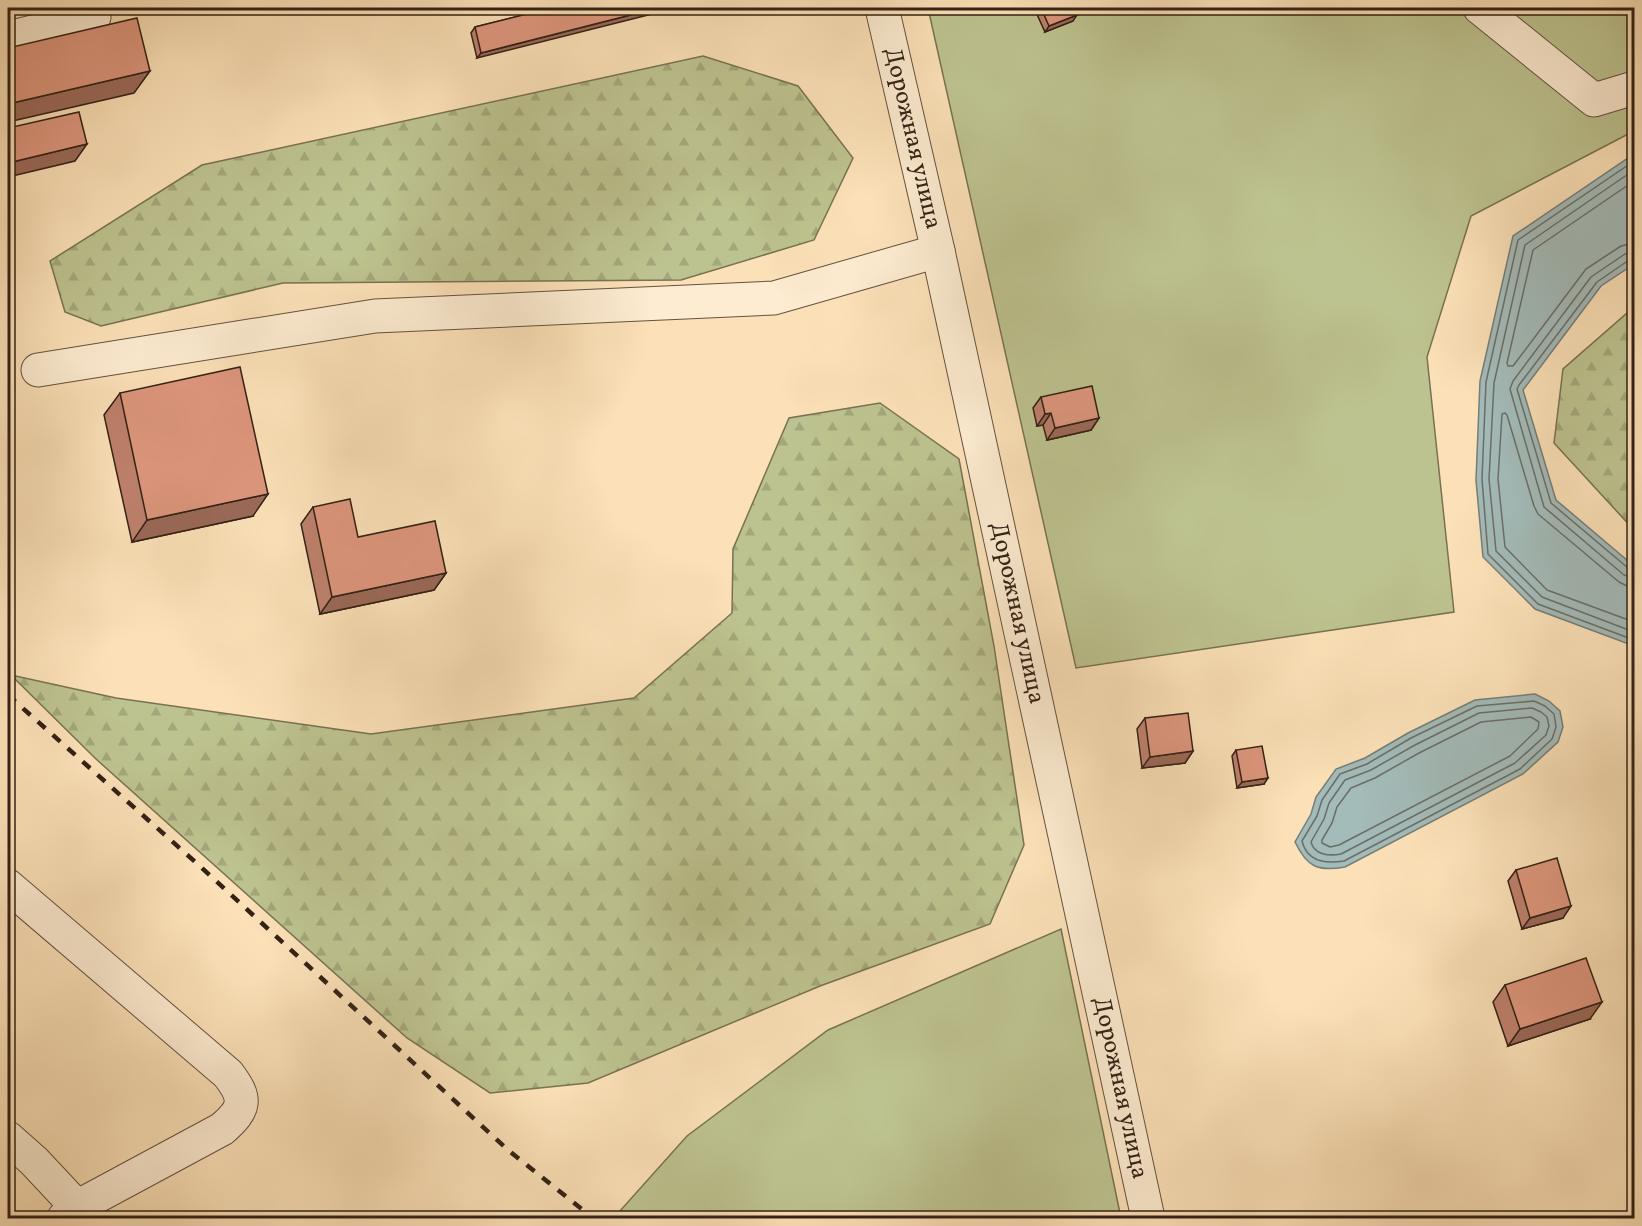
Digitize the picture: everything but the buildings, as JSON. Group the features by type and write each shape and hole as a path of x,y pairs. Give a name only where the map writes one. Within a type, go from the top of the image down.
{"street":[{"path":"8,38 94,17 91,8"},
{"name":"Дорожная улица","path":"882,8 938,251 1148,1218"},
{"path":"1480,8 1593,100 1635,88"},
{"path":"38,369 375,316 774,298 938,251"},
{"path":"8,886 228,1074 240,1089 242,1104 234,1118 222,1129 70,1213 34,1161 8,1138"}],"green space":[{"path":"928,8 1634,8 1634,131 1471,216 1427,357 1454,612 1076,668"},
{"path":"703,56 798,86 853,158 814,240 681,280 283,283 101,326 65,312 50,261 202,165"},
{"path":"1634,307 1634,530 1554,443 1563,369"},
{"path":"880,403 959,459 994,646 1024,845 990,924 820,986 588,1083 490,1093 407,1038 96,759 11,675 116,698 371,734 634,698 732,613 733,549 789,418"},
{"path":"1061,929 1121,1218 629,1218 619,1212 687,1136 828,1030"}],"water":[{"path":"1634,154 1634,264 1601,286 1523,390 1556,500 1634,566 1634,646 1535,609 1483,557 1476,480 1480,381 1513,236"},
{"path":"1535,694 1549,701 1560,711 1563,727 1558,742 1523,774 1345,867 1327,869 1314,866 1299,850 1295,842 1311,814 1316,797 1336,769 1365,758 1408,733 1475,700"}],"railway":[{"path":"8,695 202,868 508,1150 593,1218"}]}
